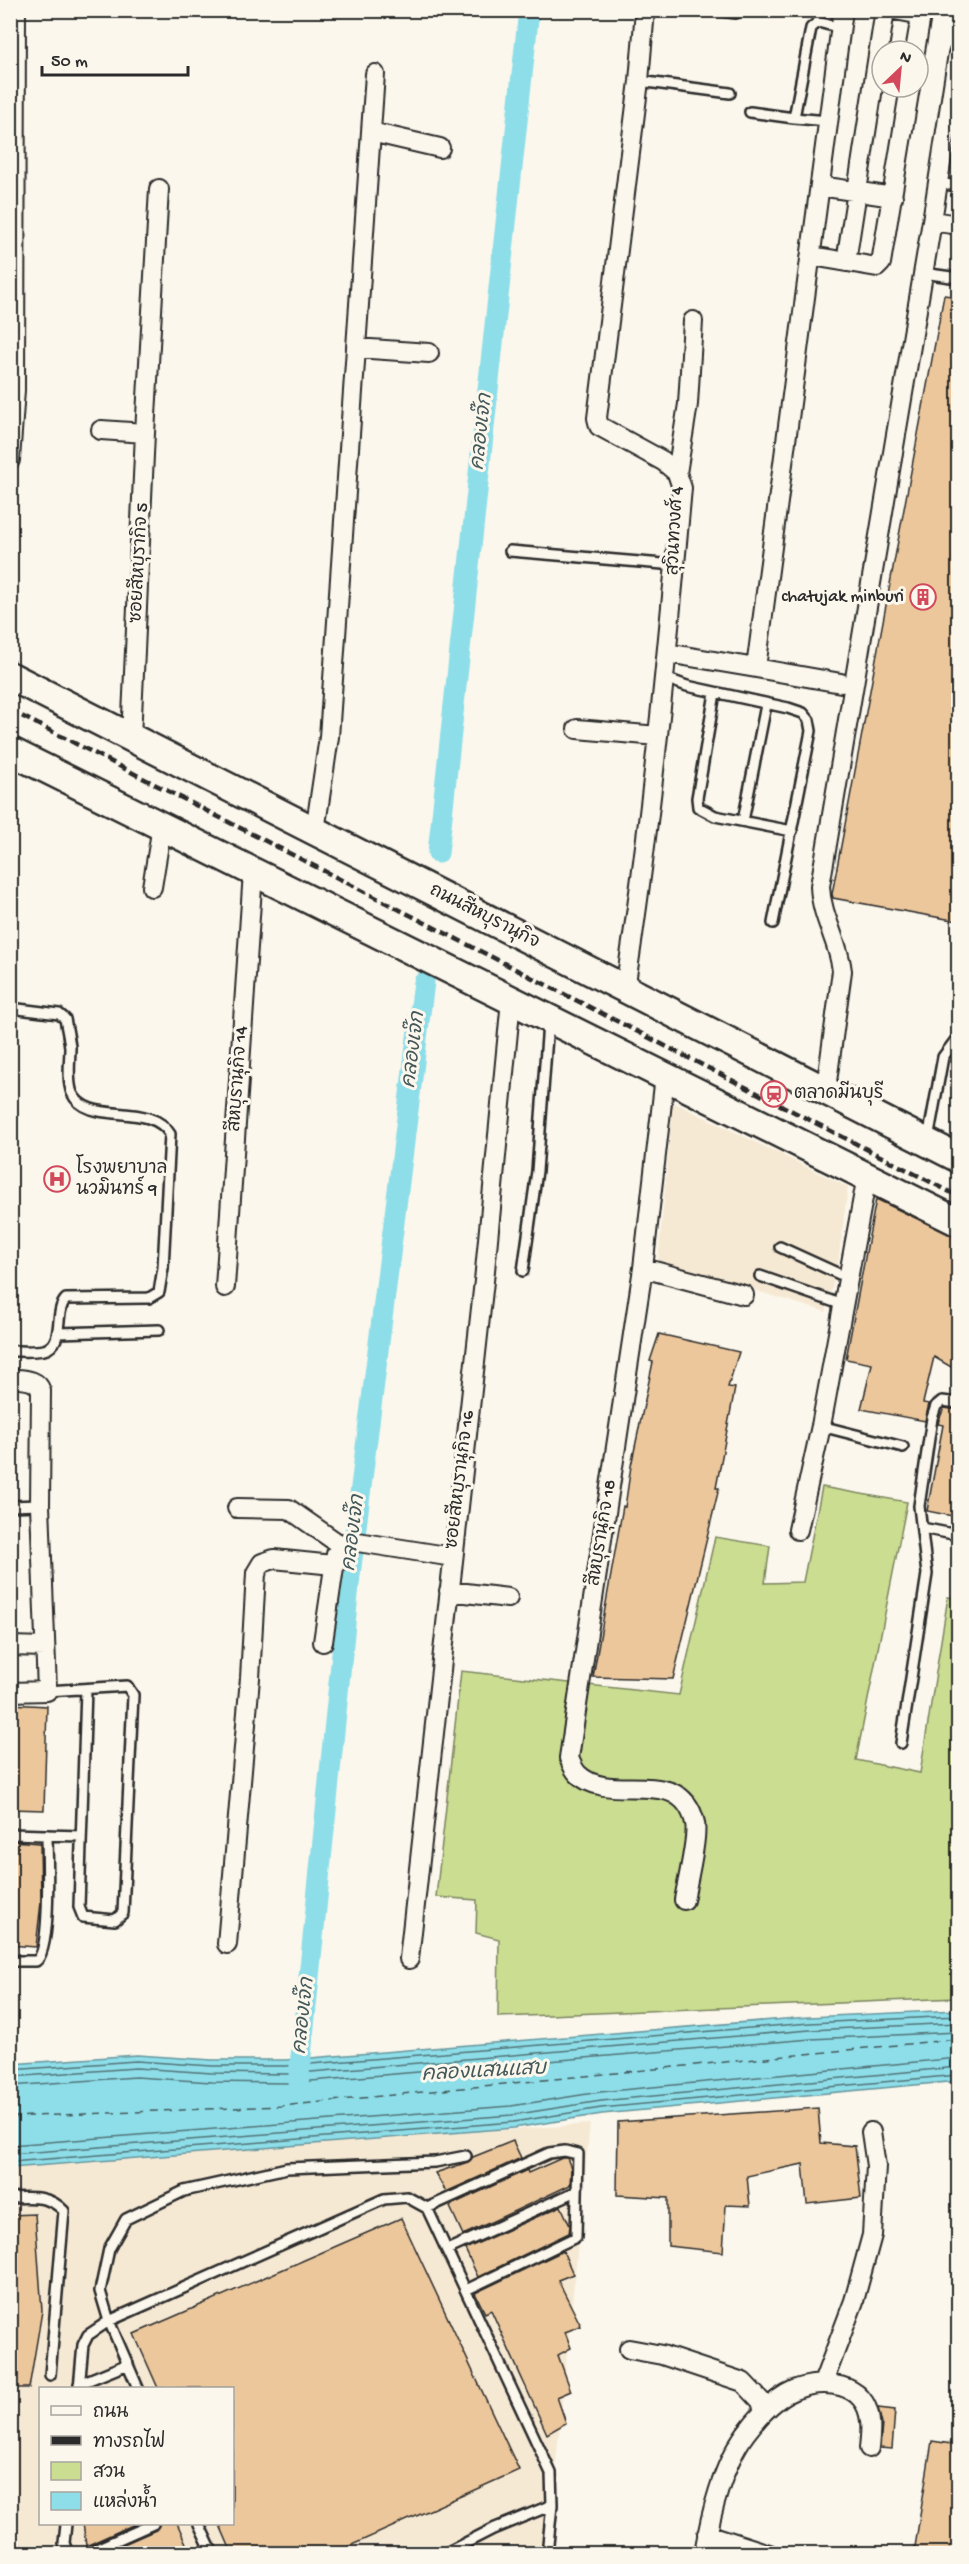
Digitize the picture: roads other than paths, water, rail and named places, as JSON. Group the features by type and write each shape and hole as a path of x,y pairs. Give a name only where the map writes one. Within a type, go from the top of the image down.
{"main road":[{"name":"ถนนสีหบุรานุกิจ","path":"10,676 958,1158"},
{"path":"10,751 958,1222"}],"street":[{"path":"10,460 15,390 16,10"},
{"name":"สุวินทวงศ์ 4","path":"625,989 639,898 665,678 682,488 677,473 663,461 599,426 597,418 639,81 645,10"},
{"path":"846,262 885,10"},
{"path":"895,10 922,13 917,39"},
{"path":"756,668 842,19"},
{"path":"826,1089 842,971 840,953 821,904 820,886 958,54"},
{"path":"315,831 329,737 375,74"},
{"path":"812,256 880,265 908,99"},
{"path":"371,132 440,148"},
{"path":"820,186 893,197"},
{"name":"ซอยสีหบุรากิจ 5","path":"131,738 159,189"},
{"path":"932,220 958,225"},
{"path":"677,473 688,404 693,321"},
{"path":"356,348 429,353"},
{"path":"101,430 146,433"},
{"path":"667,653 841,683"},
{"path":"577,729 658,736"},
{"path":"152,887 162,826"},
{"name":"สีหบุรานุกิจ 14","path":"225,1287 253,872"},
{"name":"ซอยสีหบุรานุกิจ 16","path":"409,1959 484,1281 511,1000"},
{"name":"สีหบุรานุกิจ 18","path":"665,1076 643,1268 569,1758 577,1774 596,1784 668,1790 687,1802 695,1825 684,1900"},
{"path":"798,1530 821,1426 867,1176"},
{"path":"643,1268 744,1294"},
{"path":"10,1378 34,1382 39,1385 41,1391 40,1505 47,1691 10,1692"},
{"path":"237,1508 289,1509 339,1544 358,1542 453,1557"},
{"path":"322,1642 333,1565 339,1544"},
{"path":"227,1944 250,1678 256,1572 262,1563 274,1559 333,1565"},
{"path":"449,1591 508,1598"},
{"path":"10,1646 45,1647"},
{"path":"824,2383 854,2301 872,2235 876,2166 871,2132"},
{"path":"630,2349 662,2355 743,2382 761,2401 764,2412"},
{"path":"704,2553 707,2534 728,2462 745,2433 764,2412 793,2391 824,2383 854,2390 863,2401 870,2419 869,2448"},
{"path":"707,2534 769,2553"}],"lane":[{"path":"714,10 736,14"},
{"path":"794,118 811,28 818,22 842,19"},
{"path":"639,81 730,93"},
{"path":"750,112 828,121"},
{"path":"938,183 958,186"},
{"path":"923,273 958,278"},
{"path":"510,551 675,565"},
{"path":"665,678 687,686 803,713 809,720 811,730 773,923"},
{"path":"715,693 697,798 698,807 715,816 792,831"},
{"path":"743,821 766,705"},
{"path":"10,1008 59,1014 65,1019 72,1092 80,1103 92,1110 134,1114 155,1121 165,1126 170,1134 164,1268 159,1292 149,1298 66,1299 59,1310 58,1334 51,1346 44,1350 10,1351"},
{"path":"523,1271 537,1171 548,1017"},
{"path":"928,1141 943,1057 958,1037"},
{"path":"780,1247 848,1278"},
{"path":"760,1276 843,1305"},
{"path":"58,1334 159,1330"},
{"path":"901,1743 927,1574 919,1506 932,1418 936,1406 942,1401 958,1403"},
{"path":"821,1426 903,1447"},
{"path":"10,1506 40,1505"},
{"path":"922,1528 958,1535"},
{"path":"47,1691 127,1686 133,1695 123,1913 115,1920 90,1920 80,1914 86,1689"},
{"path":"10,1834 81,1836"},
{"path":"10,1961 36,1961 44,1952 47,1913 47,1834"},
{"path":"427,2208 549,2153 565,2151 578,2154 576,2237 466,2290"},
{"path":"138,2387 109,2321 100,2291 110,2249 126,2219 184,2190 287,2168 435,2162 466,2156"},
{"path":"447,2250 577,2191"},
{"path":"10,2198 33,2197 55,2201 64,2211 50,2375"},
{"path":"128,2364 79,2386 83,2345 88,2335 109,2321 384,2199 407,2197 427,2208 551,2473 552,2505 547,2553"},
{"path":"444,2553 493,2529 552,2505"},
{"path":"66,2525 64,2543 68,2553"},
{"path":"85,2553 148,2525"},
{"path":"200,2525 210,2553"},
{"path":"10,2539 18,2553"}],"water":[{"name":"คลองแสนแสบ","path":"958,2010 958,2081 602,2114 514,2128 11,2168 11,2064 137,2055 212,2060 286,2060 809,2017"}],"waterway":[{"name":"คลองเจ๊ก","path":"438,853 529,10"},
{"name":"คลองเจ๊ก","path":"298,2085 350,1575 424,982"}],"railway":[{"path":"10,710 958,1196"}],"place":[{"name":"chatujak minburi","path":"923,597"},
{"name":"ตลาดมีนบุรี","path":"774,1094"},
{"name":"โรงพยาบาล นวมินทร์ 9","path":"57,1179"}]}
